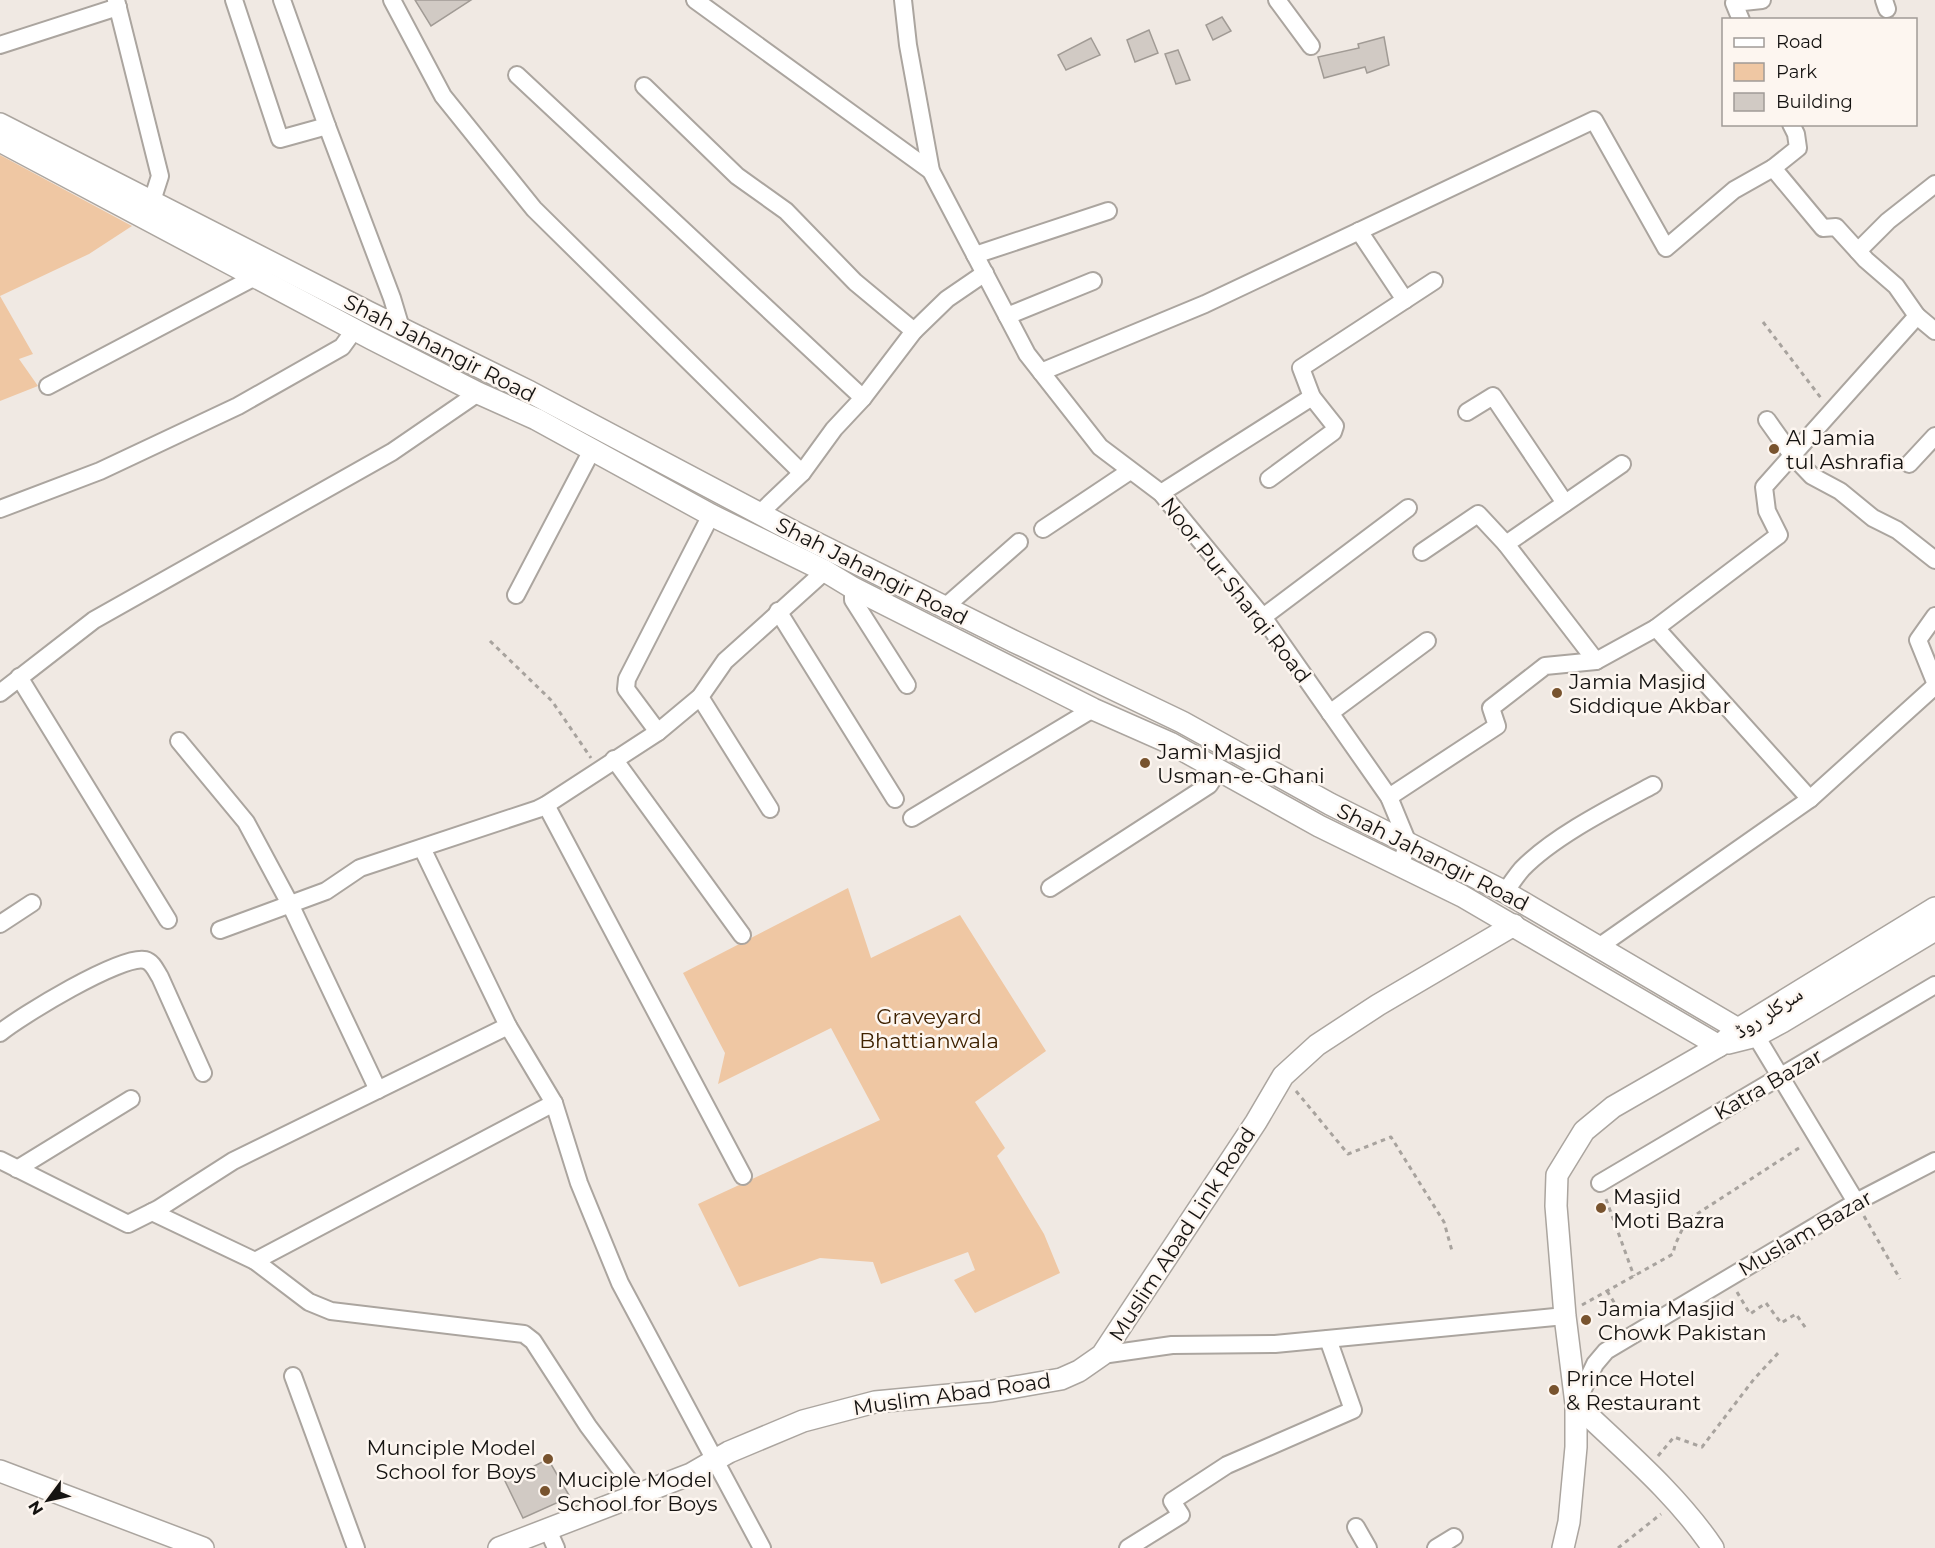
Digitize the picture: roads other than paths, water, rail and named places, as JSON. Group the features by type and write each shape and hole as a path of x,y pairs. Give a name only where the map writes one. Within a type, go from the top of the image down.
{"street":[{"path":"234,0 280,139 327,126"},
{"path":"282,0 401,328"},
{"path":"392,0 443,96 534,209 802,473"},
{"path":"694,0 931,171"},
{"path":"903,0 908,45 931,171"},
{"path":"1277,0 1311,46"},
{"path":"1741,18 1734,3 1762,0"},
{"path":"0,45 117,3 160,176 152,201"},
{"path":"517,75 863,398"},
{"path":"644,86 737,176 786,211 855,282 914,331"},
{"path":"1041,372 1205,304 1594,120 1666,249 1734,190 1773,168 1798,148 1792,126"},
{"name":"Shah Jahangir Road","path":"0,124 530,392 759,514 1182,722 1330,804 1505,892 1747,1032"},
{"name":"Shah Jahangir Road","path":"0,141 355,330 478,393 536,419 711,515 1093,709 1170,743 1319,826 1462,896 1719,1046"},
{"path":"1389,797 1497,726 1491,708 1545,666 1596,661 1656,628 1779,535 1767,511 1764,487 1831,411 1928,321 1836,227 1824,228 1773,168"},
{"name":"Noor Pur Sharqi Road","path":"931,171 1027,354 1100,447 1161,493 1263,617 1389,797 1408,843"},
{"path":"1858,251 1888,221 1935,184"},
{"path":"975,255 1108,211"},
{"path":"1359,231 1405,300"},
{"path":"759,514 802,473 834,429 863,398 914,331 947,299 985,273"},
{"path":"48,386 255,277"},
{"path":"1007,316 1093,281"},
{"path":"1269,479 1333,432 1335,426 1312,397 1301,368 1434,281"},
{"path":"0,509 99,471 238,406 342,347 355,330"},
{"path":"0,693 94,620 392,452 478,393"},
{"path":"1467,412 1492,396 1565,503"},
{"path":"1161,493 1312,397"},
{"path":"1767,420 1792,455 1812,476 1840,491 1874,518 1897,530 1935,560"},
{"path":"1909,464 1935,436"},
{"path":"516,595 592,450"},
{"path":"1506,544 1622,464"},
{"path":"1043,529 1130,471"},
{"path":"1263,617 1408,508"},
{"path":"1422,552 1478,514 1506,544 1596,661"},
{"path":"657,732 626,688 627,679 711,515"},
{"path":"945,607 1019,542"},
{"path":"220,930 326,891 360,868 546,805 657,732 700,697 725,661 825,571"},
{"path":"853,588 853,600 907,685"},
{"path":"778,611 895,799"},
{"path":"1935,616 1918,640 1935,682"},
{"path":"1656,628 1810,799"},
{"path":"1330,713 1427,641"},
{"path":"19,677 168,920"},
{"path":"1600,946 1810,799 1935,686"},
{"path":"700,697 770,809"},
{"path":"912,818 1093,709"},
{"path":"178,741 246,822 290,904 378,1090"},
{"path":"615,759 742,935"},
{"path":"1050,888 1209,785 1219,770"},
{"path":"1505,892 1522,869 1557,841 1653,785"},
{"path":"546,805 743,1176"},
{"path":"1400,866 1408,843"},
{"path":"422,848 508,1026 554,1103 579,1183 620,1283 762,1548"},
{"path":"0,924 32,903"},
{"name":"سرکلر روڈ","path":"1563,1548 1569,1522 1576,1447 1576,1404 1565,1316 1556,1206 1557,1174 1584,1131 1613,1107 1747,1032 1935,908"},
{"name":"Muslim Abad Link Road","path":"1102,1355 1249,1132 1283,1076 1317,1045 1378,1005 1514,925"},
{"name":"سرکلر روڈ","path":"1747,1032 1782,1022 1935,930"},
{"path":"0,1033 85,980 132,960 145,960 153,965 160,977 203,1073"},
{"name":"Katra Bazar","path":"1600,1183 1935,986"},
{"path":"0,1160 128,1224 152,1212 233,1161 508,1026"},
{"path":"1747,1032 1782,1076 1856,1202"},
{"path":"17,1169 130,1099"},
{"path":"255,1261 554,1103"},
{"name":"Muslam Bazar","path":"1576,1404 1595,1365 1606,1351 1856,1202 1935,1161"},
{"path":"152,1212 255,1261 309,1302 331,1311 524,1334 533,1341 588,1426 639,1494"},
{"name":"Muslim Abad Link Road","path":"1102,1355 1172,1345 1275,1344 1565,1316"},
{"path":"1128,1548 1181,1515 1172,1501 1227,1466 1353,1410 1328,1339"},
{"name":"Muslim Abad Road","path":"499,1548 552,1539 639,1494 691,1474 729,1452 803,1421 875,1402 992,1391 1060,1379 1079,1371 1102,1355"},
{"path":"293,1376 356,1548"},
{"path":"1576,1404 1647,1469 1677,1501 1713,1548"},
{"path":"0,1471 203,1548"},
{"path":"1356,1527 1368,1548"},
{"path":"1436,1548 1454,1537"}],"place":[{"name":"Al Jamia tul Ashrafia","path":"1774,449"},
{"name":"Jamia Masjid Siddique Akbar","path":"1557,693"},
{"name":"Jami Masjid Usman-e-Ghani","path":"1145,763"},
{"name":"Masjid Moti Bazra","path":"1601,1208"},
{"name":"Jamia Masjid Chowk Pakistan","path":"1586,1320"},
{"name":"Prince Hotel & Restaurant","path":"1554,1390"},
{"name":"Munciple Model School for Boys","path":"548,1459"},
{"name":"Muciple Model School for Boys","path":"545,1491"}],"park label":[{"name":"Graveyard Bhattianwala","path":"929,1028"}]}
